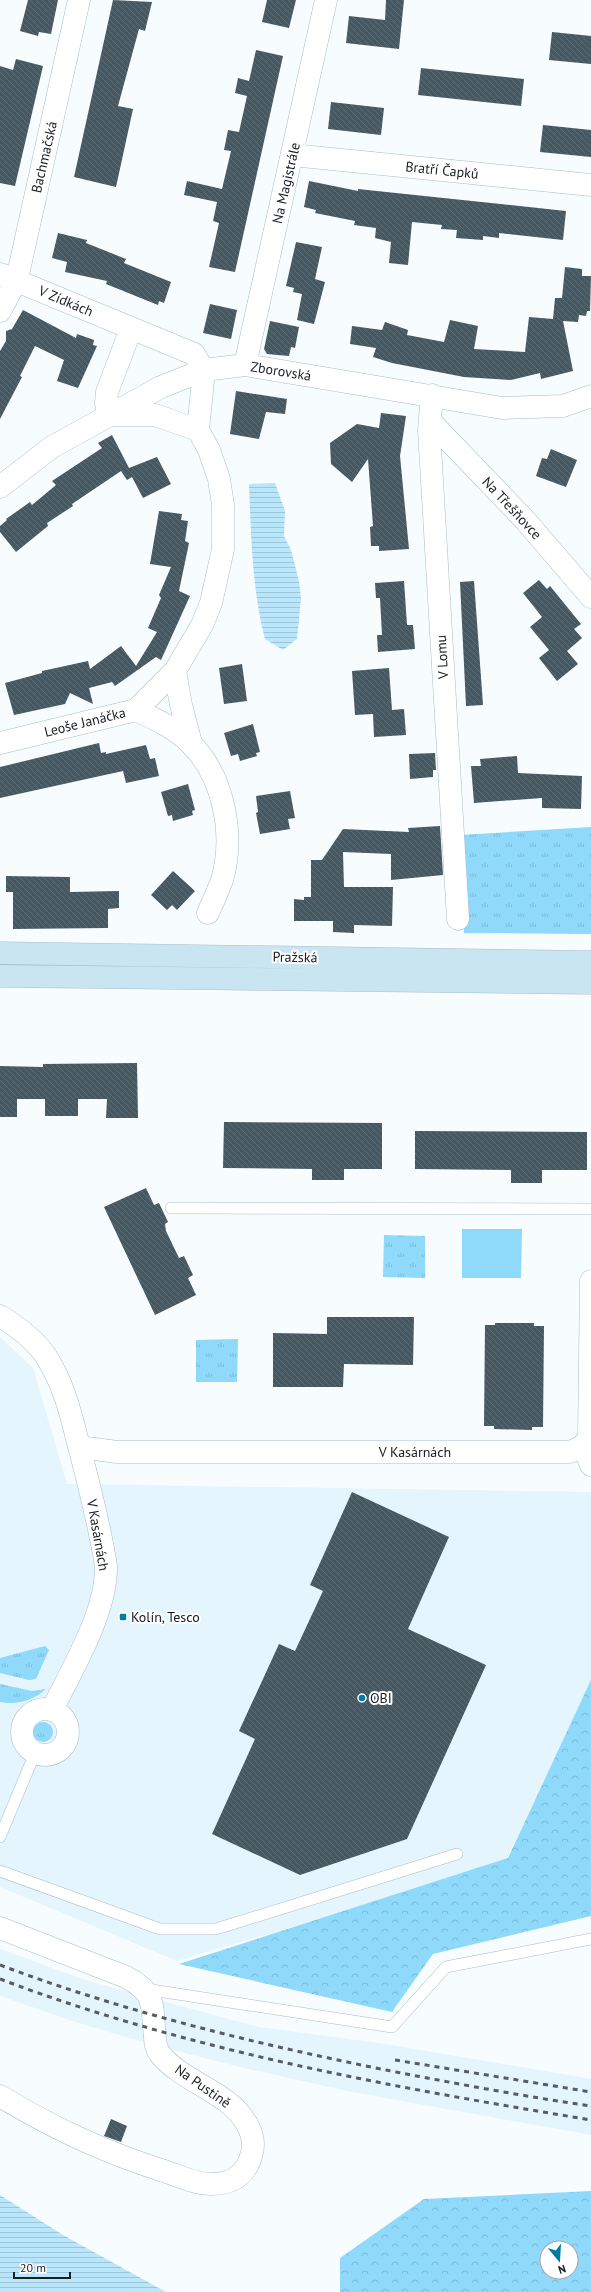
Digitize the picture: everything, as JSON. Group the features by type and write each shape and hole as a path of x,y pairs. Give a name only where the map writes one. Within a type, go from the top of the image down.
{"street":[{"name":"Bachmačská","path":"0,311 79,0"},
{"name":"Na Magistrále","path":"245,365 326,0"},
{"name":"Bratří Čapků","path":"292,155 591,185"},
{"name":"V Zídkách","path":"8,277 194,354 204,370"},
{"path":"131,329 108,392 106,403 108,415 155,415 198,430 204,370"},
{"name":"Zborovská","path":"0,487 52,447 161,387 204,370 245,365 432,395 502,408 563,406 588,402"},
{"name":"V Lomu","path":"432,395 430,421 458,919"},
{"name":"Na Třešňovce","path":"430,421 525,520 591,597"},
{"name":"Leoše Janáčka","path":"0,743 136,710 159,690 175,671 196,636 211,603 223,549 224,506 219,479 209,450 198,430"},
{"path":"175,671 181,705 191,743"},
{"path":"136,710 170,728 191,743 213,772 224,806 226,833 222,878 208,914"},
{"name":"Pražská","path":"0,953 591,962"},
{"name":"Pražská","path":"0,976 591,983"},
{"name":"V Kasárnách","path":"79,1447 117,1452 570,1452 587,1455 589,1438 591,1281"},
{"name":"V Kasárnách","path":"0,1316 15,1325 35,1342 47,1358 67,1401 103,1546 106,1580 101,1606 52,1710"},
{"path":"45,1709 52,1710 59,1714 67,1725 67,1739 57,1752 43,1755 35,1753 29,1750 22,1738 22,1724 31,1713 45,1709"},
{"path":"0,1928 126,1978 144,1989"},
{"name":"Na Pustině","path":"0,2096 62,2132 109,2153 138,2163 210,2184 233,2180 241,2175 250,2159 253,2148 248,2127 234,2108 183,2073 160,2054 155,2043 152,2000 144,1989"}],"lane":[{"path":"171,1208 591,1209"},
{"path":"0,1837 35,1753"},
{"path":"0,1871 160,1929 216,1929 457,1854"},
{"path":"144,1989 392,2027 446,1967 591,1939"}],"shaded area":[{"path":"275,483 285,511 284,536 291,550 299,581 301,599 297,639 283,650 265,639 257,602 253,562 249,484"},
{"path":"0,1337 33,1368 67,1484 591,1492 591,1684 504,1864 177,1961 0,1887"},
{"path":"0,1949 88,1981 259,2027 386,2044 591,2079 591,2135 347,2091 248,2069 146,2043 75,2022 0,1996"},
{"path":"0,2195 63,2235 166,2292 0,2292"}],"green space":[{"path":"591,827 591,934 464,933 461,835"},
{"path":"462,1229 522,1229 521,1278 462,1278"},
{"path":"384,1235 425,1236 425,1278 383,1277"},
{"path":"238,1339 237,1382 196,1382 196,1340"},
{"path":"45,1646 49,1650 36,1679 29,1680 0,1673 0,1658"},
{"path":"591,1680 591,1916 433,1954 392,2012 179,1964 508,1858"},
{"path":"0,1684 32,1691 46,1689 30,1699 7,1703 0,1702"},
{"path":"43,1722 50,1725 53,1732 50,1739 43,1742 36,1739 33,1732 36,1725"},
{"path":"591,2191 591,2292 340,2292 340,2258 424,2199"}],"building":[{"path":"28,0 58,0 51,34 39,32 38,36 20,31"},
{"path":"113,0 152,2 145,31 139,29 118,106 133,109 116,187 74,177"},
{"path":"267,0 296,0 289,28 262,22"},
{"path":"386,0 404,0 399,49 346,43 349,16 385,20"},
{"path":"552,32 591,36 591,64 549,60"},
{"path":"256,50 283,56 235,272 209,267 219,223 213,221 217,202 184,195 187,181 222,189 231,151 224,150 228,130 239,132 247,96 235,93 238,78 249,81"},
{"path":"16,59 43,66 15,186 0,183 0,66 13,70"},
{"path":"421,68 524,79 521,106 418,95"},
{"path":"331,102 384,108 381,135 328,129"},
{"path":"543,125 591,130 591,157 540,152"},
{"path":"309,181 358,191 358,189 566,211 563,240 499,233 499,238 483,236 483,240 456,238 457,230 441,229 442,225 412,222 408,265 389,263 391,242 375,238 376,228 354,225 355,221 315,213 316,210 304,207"},
{"path":"58,233 87,240 86,243 126,259 124,263 171,282 164,303 159,301 158,305 106,284 107,281 65,272 67,262 52,258"},
{"path":"296,242 322,247 315,279 325,282 314,324 297,320 302,294 293,292 294,288 286,286"},
{"path":"565,267 582,269 582,276 591,276 590,311 587,311 586,316 579,315 578,322 563,321 573,371 541,379 540,373 511,380 464,377 392,363 373,357 376,348 350,344 352,326 382,330 385,322 408,330 407,335 444,342 450,320 478,326 474,349 525,352 529,317 553,319 555,298 562,298"},
{"path":"210,304 237,310 231,339 203,333"},
{"path":"23,310 76,338 77,334 94,340 93,345 97,346 78,388 57,381 64,360 35,346 20,376 22,377 0,419 0,351 6,341 6,331 12,329"},
{"path":"270,321 299,327 295,348 291,347 289,356 267,354 264,349"},
{"path":"236,391 287,399 285,414 266,412 259,439 230,434"},
{"path":"381,413 406,416 400,456 409,549 379,551 379,546 371,546 370,527 373,526 368,459 352,482 331,464 330,443 357,424 379,428"},
{"path":"112,435 129,468 157,457 171,484 143,498 132,477 127,480 121,471 47,523 48,526 16,552 0,532 0,526 7,520 6,519 30,502 32,505 56,485 52,481 102,448 98,443"},
{"path":"551,449 577,460 566,487 536,476 542,458 547,459"},
{"path":"159,511 182,514 181,520 188,521 185,541 189,543 179,591 190,596 161,660 156,657 115,686 112,682 89,688 93,704 70,693 65,704 14,715 5,683 42,673 42,671 88,661 90,669 121,646 136,666 157,632 148,628 161,598 159,595 171,567 150,564"},
{"path":"539,580 547,589 550,586 581,624 574,629 582,638 567,651 578,664 557,681 539,658 549,650 530,627 542,617 523,593"},
{"path":"404,581 407,625 413,625 415,649 378,652 377,635 382,635 380,598 376,598 375,583"},
{"path":"474,581 483,705 466,706 460,582"},
{"path":"242,664 247,701 224,704 219,668"},
{"path":"389,668 392,710 404,709 406,735 374,737 373,714 355,715 352,671"},
{"path":"253,724 260,752 256,753 257,756 240,761 238,754 231,756 224,733"},
{"path":"99,743 101,753 106,752 106,754 146,745 150,759 155,758 159,776 126,783 123,771 0,798 0,767"},
{"path":"435,753 436,770 433,770 433,777 410,779 409,754"},
{"path":"517,756 518,773 582,776 581,809 542,808 542,798 474,803 471,766 481,766 480,759"},
{"path":"188,784 195,810 192,811 193,815 173,821 172,815 168,816 161,792"},
{"path":"290,791 295,818 288,819 290,829 260,834 256,813 258,812 256,796"},
{"path":"440,826 443,875 391,880 391,854 343,852 344,887 393,887 392,926 354,925 354,933 333,932 333,921 294,921 294,899 304,900 304,897 311,897 311,860 322,860 343,829 409,832 408,828"},
{"path":"173,871 195,891 177,910 172,905 167,910 151,895"},
{"path":"6,876 70,877 70,892 119,891 119,908 108,909 108,928 13,929 13,892 6,892"},
{"path":"137,1063 138,1118 106,1118 107,1099 78,1099 78,1116 45,1116 45,1099 17,1099 17,1117 0,1117 0,1066 43,1067 43,1064"},
{"path":"224,1122 382,1123 382,1169 344,1169 344,1180 312,1180 312,1169 223,1168"},
{"path":"415,1131 587,1132 587,1170 542,1170 542,1183 511,1183 511,1170 415,1169"},
{"path":"146,1188 154,1205 159,1203 168,1222 165,1224 166,1231 179,1258 184,1256 193,1275 188,1278 196,1295 155,1315 104,1207"},
{"path":"327,1317 414,1317 413,1365 344,1364 343,1387 273,1387 273,1333 327,1334"},
{"path":"495,1323 534,1323 534,1326 544,1326 543,1427 532,1427 532,1430 494,1429 494,1426 484,1426 485,1325 495,1325"},
{"name":"OBI","path":"352,1492 449,1537 408,1629 486,1665 407,1839 300,1875 212,1834 255,1739 239,1731 279,1644 295,1651 323,1591 310,1585"},
{"path":"111,2119 127,2126 121,2142 104,2136"}],"railway":[{"path":"0,1965 49,1983 148,2014 299,2052 401,2073 520,2095 591,2106"},
{"path":"0,1979 144,2027 218,2047 366,2080 591,2120"},
{"path":"395,2060 591,2092"}],"place":[{"name":"Kolín, Tesco","path":"123,1617"},
{"name":"OBI","path":"362,1698"}]}
